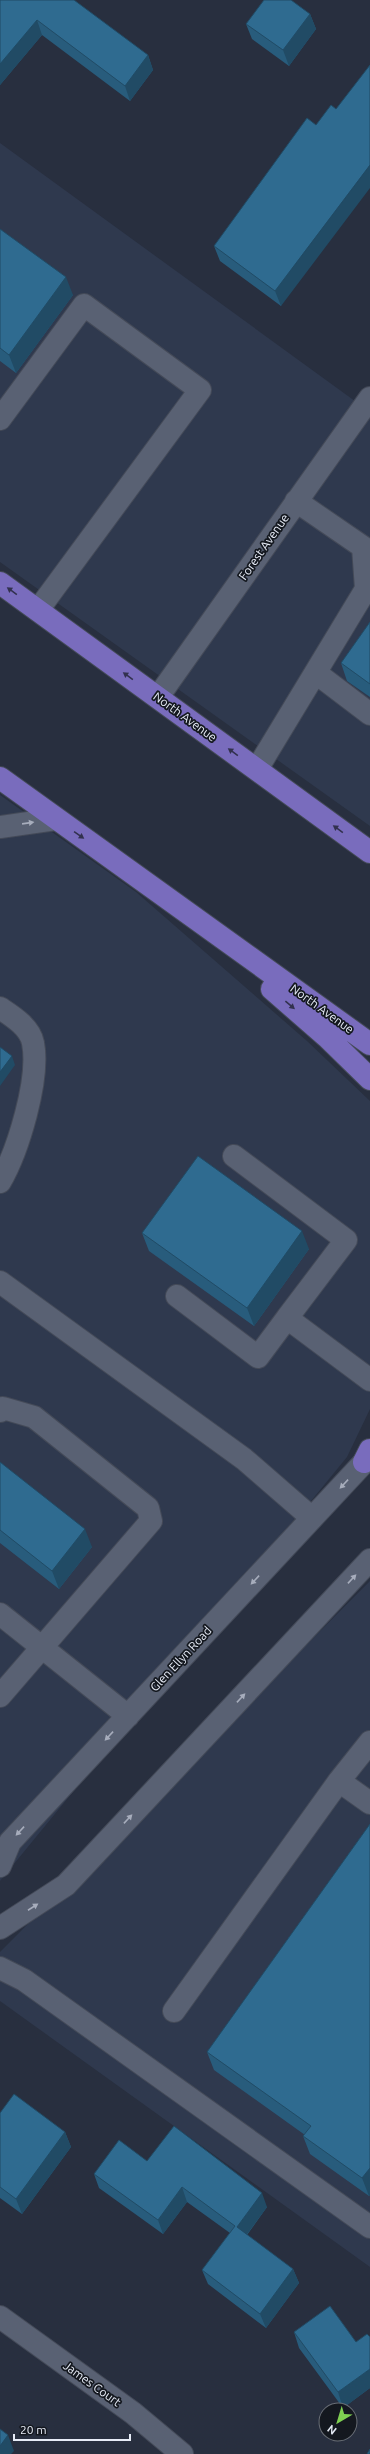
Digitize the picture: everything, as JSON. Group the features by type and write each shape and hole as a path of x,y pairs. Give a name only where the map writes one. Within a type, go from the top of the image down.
{"main road":[{"name":"North Avenue","path":"0,583 370,852"},
{"name":"North Avenue","path":"0,778 370,1044"},
{"path":"143,880 327,1037 370,1079"}],"street":[{"path":"0,419 84,305 200,390 38,610"},
{"name":"Forest Avenue","path":"158,697 370,398"},
{"path":"257,769 366,589 363,547 296,501"},
{"path":"316,672 370,714"},
{"path":"0,827 56,819"},
{"path":"0,1008 20,1022 33,1042 33,1086 20,1135 1,1180"},
{"path":"177,1296 258,1357 346,1240 234,1156"},
{"path":"0,1282 244,1459 312,1518"},
{"path":"287,1318 370,1380"},
{"path":"0,1411 3,1408 34,1417 148,1508 151,1521 0,1696"},
{"name":"Glen Ellyn Road","path":"0,1866 10,1842 368,1456"},
{"path":"0,1928 66,1886 370,1560"},
{"path":"0,1614 128,1716"},
{"path":"174,2011 339,1781 370,1742"},
{"path":"339,1781 370,1803"},
{"path":"0,1968 24,1980 370,2227"},
{"name":"James Court","path":"0,2317 133,2413 182,2454"}],"shaded area":[{"path":"0,143 370,412 370,826 0,562"},
{"path":"0,795 136,892 307,1041 370,1101 370,1409 347,1457 0,1881"},
{"path":"370,1581 370,2267 0,2001 0,1952"}],"building":[{"path":"0,0 74,0 148,55 125,86 37,20 0,64"},
{"path":"264,0 291,0 310,14 283,50 246,24"},
{"path":"370,65 370,165 275,291 214,246 307,118 316,125 331,105 336,109"},
{"path":"0,229 66,277 9,355 0,348"},
{"path":"370,622 370,684 341,663"},
{"path":"0,1047 12,1056 0,1072"},
{"path":"198,1156 302,1231 247,1308 142,1233"},
{"path":"0,1462 85,1529 52,1571 0,1530"},
{"path":"370,1824 370,2168 362,2178 303,2136 311,2126 207,2052"},
{"path":"14,2094 65,2132 16,2199 0,2187 0,2113"},
{"path":"174,2126 262,2193 237,2227 293,2269 260,2314 202,2270 235,2226 182,2187 158,2220 94,2174 119,2140 147,2161"},
{"path":"330,2306 356,2342 367,2334 370,2337 370,2369 338,2392 294,2332"},
{"path":"0,2429 8,2435 0,2446"}]}
